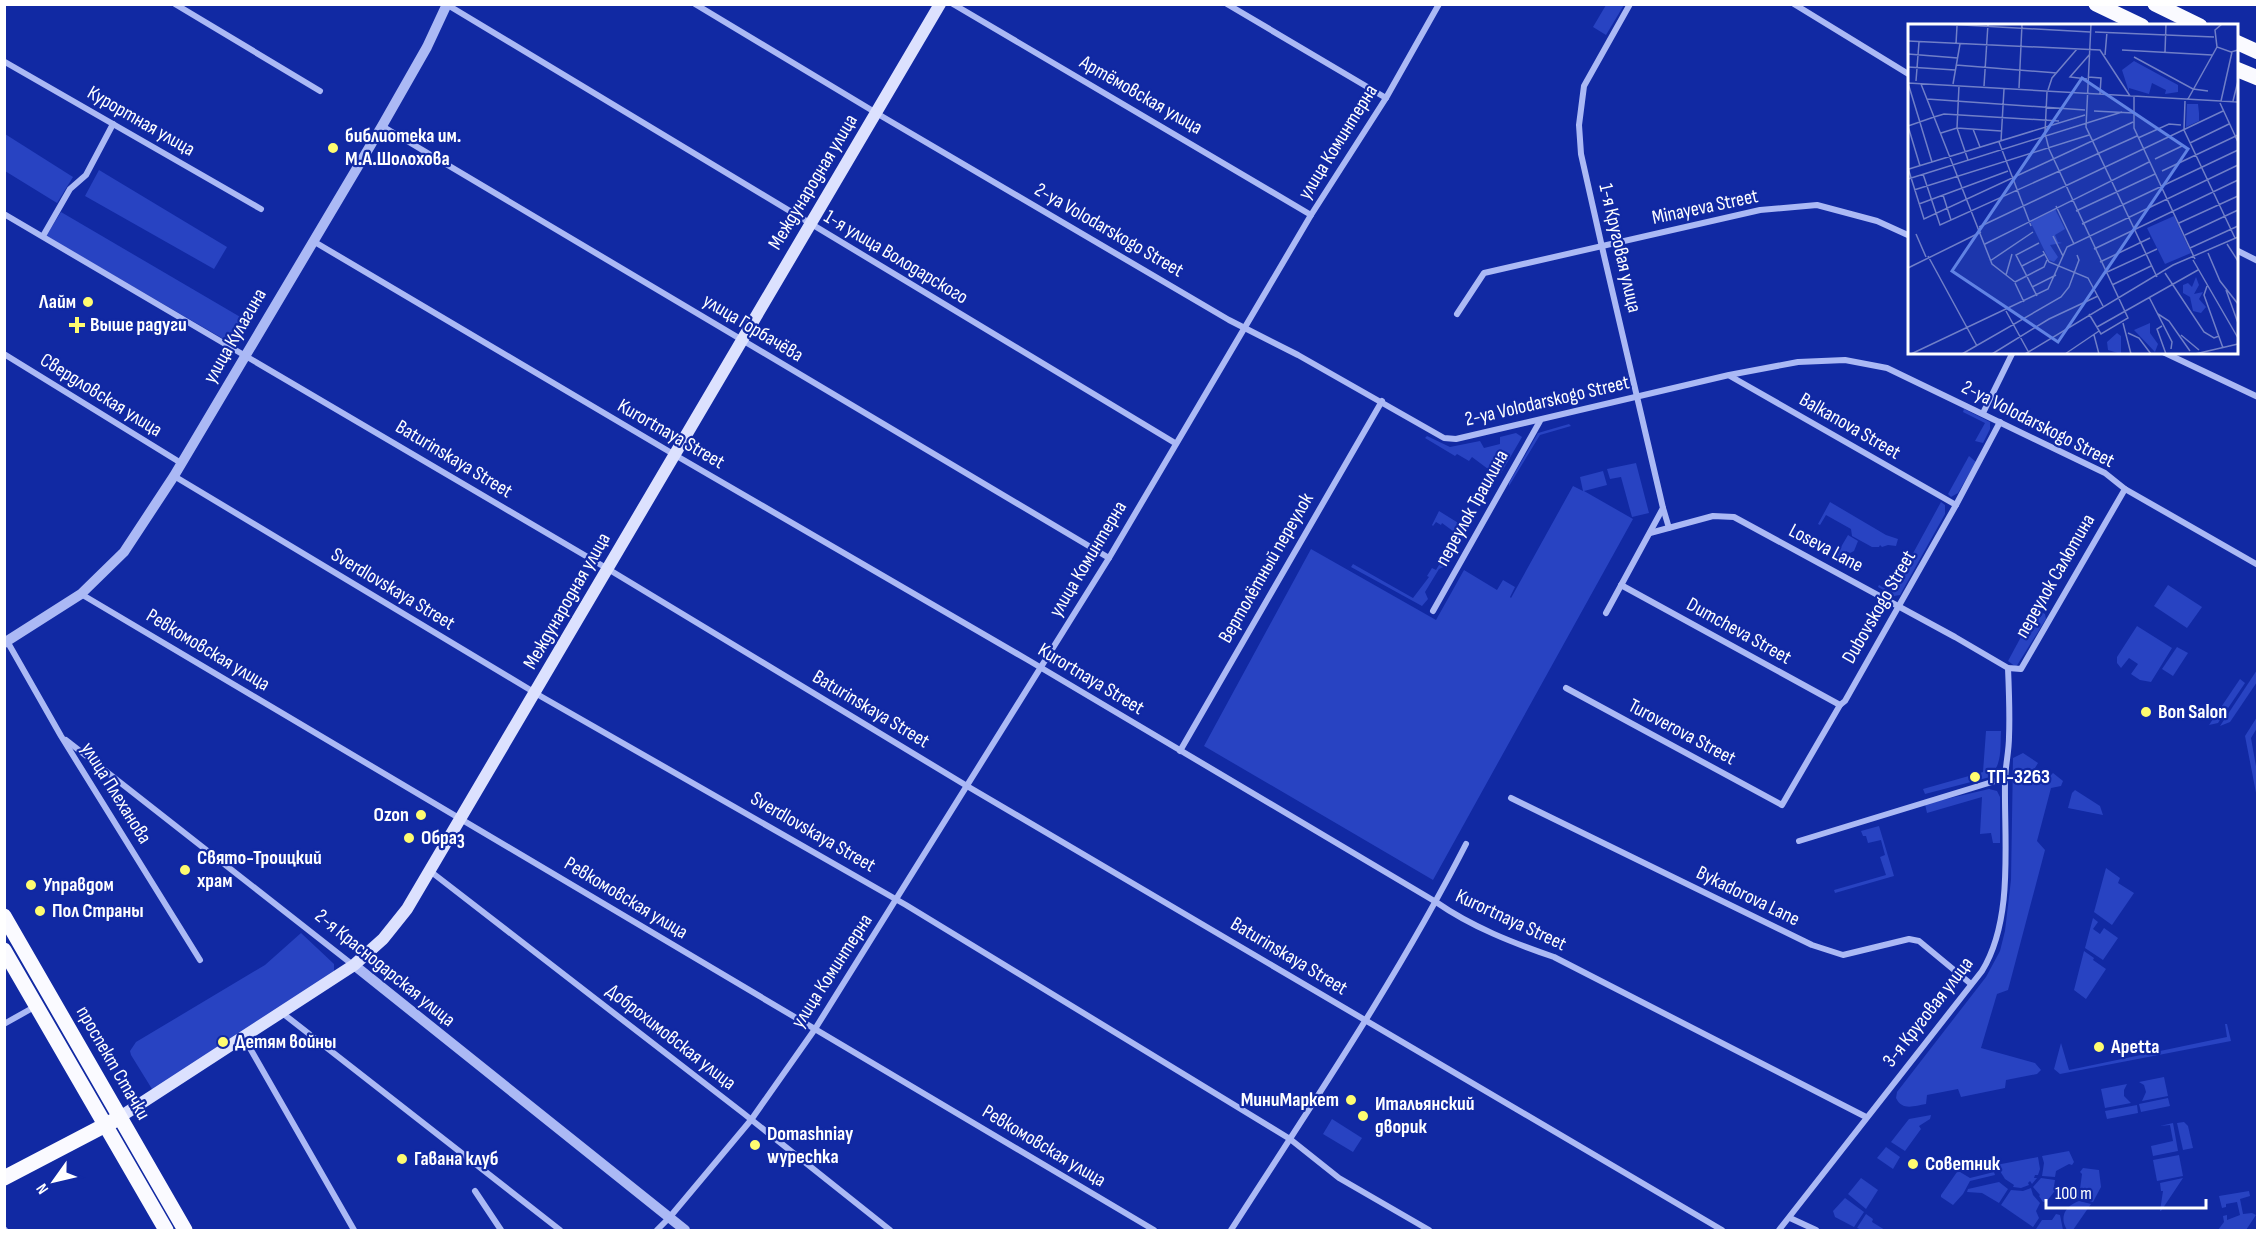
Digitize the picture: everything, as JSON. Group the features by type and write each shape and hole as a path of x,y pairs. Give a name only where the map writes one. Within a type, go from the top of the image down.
{"main road":[{"name":"Международная улица","path":"120,1117 354,965 383,939 407,909 940,4"},
{"path":"2096,4 2138,24"},
{"path":"2154,4 2196,24"},
{"path":"2238,43 2258,52"},
{"path":"2238,70 2258,78"},
{"name":"проспект Стачки","path":"4,916 185,1230"},
{"name":"проспект Стачки","path":"4,950 166,1230"},
{"path":"4,1178 120,1117"}],"street":[{"path":"175,4 320,91"},
{"name":"2-ya Volodarskogo Street","path":"695,4 1229,320 1451,440 1729,375 1798,362 1845,360 1887,368 2105,473 2124,489 2258,565"},
{"name":"Артёмовская улица","path":"953,4 1311,215"},
{"path":"1227,4 1386,98"},
{"name":"улица Коминтерна","path":"657,1230 751,1120 815,1029 1041,668 1311,215 1386,98 1440,4"},
{"name":"1-я Круговая улица","path":"1630,4 1584,86 1579,125 1581,154 1669,528"},
{"path":"1794,4 1908,74"},
{"name":"улица Кулагина","path":"6,642 81,594 124,552 174,476 382,126 447,5"},
{"name":"1-я улица Володарского","path":"447,5 1175,443"},
{"name":"Курортная улица","path":"5,62 261,209"},
{"path":"43,236 70,189 86,176 113,124"},
{"name":"улица Горбачёва","path":"382,126 1108,558"},
{"name":"Minayeva Street","path":"1457,314 1484,273 1760,210 1817,205 1876,221 1908,235"},
{"name":"Baturinskaya Street","path":"4,214 246,354 967,786 1722,1230"},
{"name":"Kurortnaya Street","path":"313,241 1041,668 1455,915 1511,942 1554,957 1866,1117"},
{"path":"2238,251 2258,261"},
{"name":"Свердловская улица","path":"4,354 181,463"},
{"path":"1983,413 2012,354"},
{"path":"2167,354 2258,397"},
{"name":"Balkanova Street","path":"1729,375 1956,505"},
{"name":"Вертолётный переулок","path":"1179,751 1382,401"},
{"name":"переулок Траилина","path":"1433,611 1540,421"},
{"name":"Dubovskogo Street","path":"1782,805 1840,705 1845,701 1956,505 2000,422"},
{"name":"Sverdlovskaya Street","path":"174,476 535,693 897,899 1290,1138 1339,1178 1429,1230"},
{"name":"переулок Салютина","path":"2008,668 2021,669 2124,489"},
{"path":"1606,613 1664,508"},
{"name":"Loseva Lane","path":"1650,533 1713,516 1734,517 2008,668"},
{"name":"Dumcheva Street","path":"1621,585 1840,705"},
{"name":"Ревкомовская улица","path":"81,594 1154,1230"},
{"name":"улица Плеханова","path":"6,642 61,736 200,960"},
{"name":"3-я Круговая улица","path":"1779,1230 1992,954 2000,929 2004,880 2005,778 2009,738 2008,668"},
{"name":"Turoverova Street","path":"1566,688 1782,805"},
{"name":"2-я Краснодарская улица","path":"61,736 354,965 685,1230"},
{"path":"1799,841 2005,778"},
{"name":"Bykadorova Lane","path":"1511,798 1812,945 1843,955 1909,939 1918,941 1971,984"},
{"path":"1231,1230 1366,1021 1436,902 1466,844"},
{"name":"Доброхимовская улица","path":"430,871 890,1230"},
{"path":"4,1024 37,1006"},
{"path":"281,1012 560,1230"},
{"path":"243,1036 354,1230"},
{"path":"475,1191 501,1230"},
{"path":"1790,1218 1816,1230"}],"shaded area":[{"path":"1606,5 1624,5 1606,35 1593,27"},
{"path":"5,134 73,177 57,203 5,171"},
{"path":"99,170 227,247 214,269 85,196"},
{"path":"61,212 242,318 227,341 46,236"},
{"path":"1964,409 1990,422 1990,429 1983,443 1975,441 1985,423 1963,412"},
{"path":"1569,424 1571,426 1540,435 1509,486 1538,433"},
{"path":"1516,433 1522,437 1501,473 1490,467 1488,469 1472,457 1469,461 1457,454 1455,456 1425,438 1427,436 1450,447 1480,441 1484,448 1500,444 1500,437"},
{"path":"1969,456 1976,462 1958,493 1951,497 1948,494"},
{"path":"1636,463 1649,513 1632,517 1621,477 1610,479 1607,469"},
{"path":"1603,471 1607,485 1584,491 1633,519 1433,880 1204,746 1311,549 1436,620 1464,570 1497,590 1503,580 1515,587 1511,598 1573,486 1583,491 1580,477"},
{"path":"1830,502 1886,535 1898,539 1896,546 1872,547 1852,536 1851,529 1826,515 1820,525 1818,524"},
{"path":"1941,502 1945,505 1945,514 1900,595 1894,596 1878,587 1879,585 1889,591 1893,590"},
{"path":"1439,511 1468,529 1446,566 1439,569 1425,592 1428,599 1422,606 1351,567 1353,564 1413,598 1429,577 1427,576 1432,568 1436,570 1442,560 1445,561 1461,537 1442,523 1441,525 1436,522 1432,525"},
{"path":"1848,535 1858,541 1854,551 1850,553 1846,551 1840,562 1834,559"},
{"path":"2168,585 2202,607 2187,628 2154,606"},
{"path":"2036,609 2045,614 2046,619 2016,667 2008,661"},
{"path":"2137,626 2172,648 2151,682 2140,680 2131,674 2138,664 2129,658 2121,668 2117,663 2117,657"},
{"path":"2177,647 2188,653 2173,676 2162,669"},
{"path":"2257,670 2257,682 2230,722 2220,726"},
{"path":"2240,679 2245,683 2218,723 2209,725"},
{"path":"2257,717 2257,728 2251,738 2257,772 2257,798 2245,736"},
{"path":"1986,731 2001,731 1999,761 1997,767 1989,775 1990,777 1925,794 1923,789 1983,772"},
{"path":"2023,753 2038,763 2035,768 2048,778 2053,773 2063,781 2061,786 2051,788 2037,841 2045,850 2008,990 1997,994 1981,1048 2035,1063 2041,1070 2037,1074 2006,1080 2005,1088 1961,1097 1958,1089 1927,1095 1926,1104 1902,1105 1896,1098 1897,1092 1986,977 2000,951 2005,931 2011,880 2013,758"},
{"path":"1989,789 1997,791 2000,797 2000,843 1993,843 1991,833 1980,834 1982,797 1927,813 1925,804"},
{"path":"2075,790 2100,806 2103,815 2068,808"},
{"path":"1879,826 1894,876 1835,893 1834,890 1886,875 1880,857 1885,855 1881,840 1868,843 1861,831"},
{"path":"2106,868 2120,878 2118,883 2134,893 2112,925 2094,912"},
{"path":"2093,918 2098,922 2093,929 2100,934 2104,928 2118,938 2103,960 2085,948"},
{"path":"301,933 334,964 334,972 152,1089 131,1055 130,1051 136,1042 265,965"},
{"path":"2084,951 2106,969 2086,999 2074,990"},
{"path":"2225,1024 2227,1024 2231,1041 2060,1074 2054,1069 2061,1043 2069,1070 2227,1037"},
{"path":"2164,1077 2168,1096 2142,1101 2146,1092 2144,1085 2139,1082"},
{"path":"2127,1084 2124,1096 2131,1103 2105,1108 2101,1089"},
{"path":"2168,1098 2170,1106 2141,1112 2139,1104"},
{"path":"2137,1105 2138,1113 2107,1119 2105,1111"},
{"path":"1931,1115 1930,1119 1919,1126 1921,1129 1905,1151 1891,1142 1909,1119"},
{"path":"1332,1119 1362,1138 1353,1152 1323,1134"},
{"path":"2184,1122 2188,1126 2193,1148 2183,1150 2177,1123"},
{"path":"2173,1123 2178,1151 2153,1156 2151,1146 2173,1141 2170,1125 2160,1126"},
{"path":"1886,1147 1900,1157 1893,1169 1877,1158"},
{"path":"2069,1151 2074,1162 2072,1165 2069,1164 2056,1171 2055,1177 2042,1176 2044,1163 2042,1156"},
{"path":"2179,1155 2183,1176 2157,1181 2153,1160"},
{"path":"2038,1157 2040,1169 2034,1178 2037,1178 2032,1184 2030,1181 2029,1185 2021,1188 2013,1187 2014,1185 2005,1179 2000,1171 1997,1171 1996,1165"},
{"path":"2083,1168 2099,1170 2101,1187 2093,1202 2078,1198 2075,1192 2080,1189 2082,1174 2080,1172"},
{"path":"1957,1172 1970,1178 1994,1172 1995,1175 1970,1181 1963,1194 1953,1205 1941,1195"},
{"path":"1861,1178 1878,1190 1866,1209 1848,1194"},
{"path":"2041,1178 2055,1180 2054,1186 2057,1188 2047,1201 2043,1202 2033,1187"},
{"path":"2183,1178 2160,1211 2163,1191 2161,1191 2160,1183"},
{"path":"1999,1182 2008,1189 1999,1203 1982,1193 1967,1192 1968,1189"},
{"path":"2031,1188 2033,1195 2040,1203 2036,1211 2039,1218 2033,1227 2001,1205 2011,1190 2023,1191"},
{"path":"2249,1191 2250,1196 2240,1199 2243,1214 2256,1215 2246,1230 2218,1230 2224,1222 2223,1216 2227,1215 2227,1220 2240,1215 2237,1202 2226,1204 2226,1207 2222,1208 2219,1196"},
{"path":"1845,1198 1864,1212 1854,1227 1835,1217 1833,1211"},
{"path":"2079,1201 2091,1204 2073,1230 2067,1230 2064,1221 2065,1212"},
{"path":"1866,1214 1873,1219 1872,1222 1885,1230 1857,1228"},
{"path":"2056,1214 2060,1215 2063,1230 2036,1229 2042,1220 2052,1220"}],"place":[{"name":"библиотека им. М.А.Шолохова","path":"333,148"},
{"name":"Лайм","path":"88,302"},
{"name":"Выше радуги","path":"77,325"},
{"name":"Bon Salon","path":"2146,712"},
{"name":"ТП-3263","path":"1975,777"},
{"name":"Ozon","path":"421,815"},
{"name":"Образ","path":"409,838"},
{"name":"Свято-Троицкий храм","path":"185,870"},
{"name":"Управдом","path":"31,885"},
{"name":"Пол Страны","path":"40,911"},
{"name":"Детям войны","path":"223,1042"},
{"name":"Apetta","path":"2099,1047"},
{"name":"МиниМаркет","path":"1351,1100"},
{"name":"Итальянский дворик","path":"1363,1116"},
{"name":"Domashniay wypechka","path":"755,1145"},
{"name":"Гавана клуб","path":"402,1159"},
{"name":"Советник","path":"1913,1164"}]}
